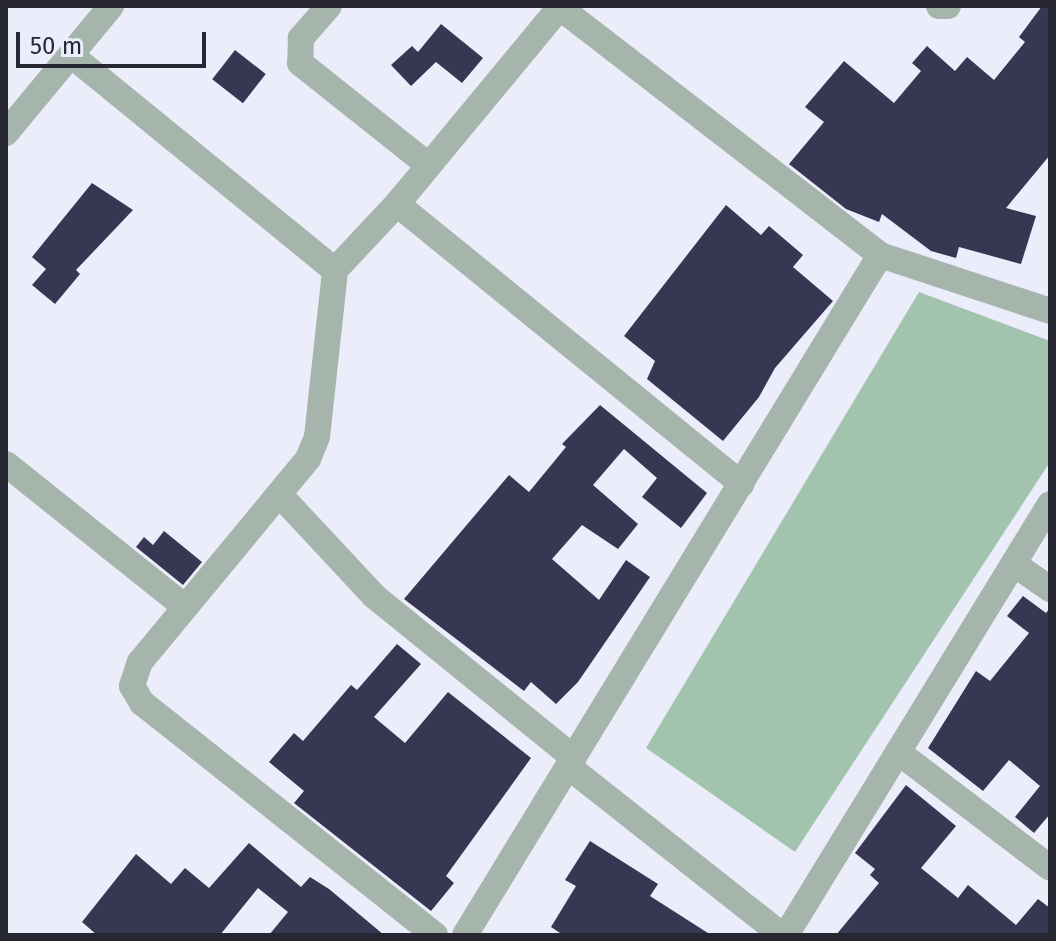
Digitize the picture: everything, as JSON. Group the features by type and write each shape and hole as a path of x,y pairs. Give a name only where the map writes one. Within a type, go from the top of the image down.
{"street":[{"path":"6,133 111,6"},
{"path":"329,6 301,38 300,63 427,164"},
{"path":"939,6 948,6"},
{"path":"435,935 142,703 132,686 140,662 308,459 317,437 335,270 397,204 559,7 880,255 1049,309"},
{"path":"71,55 335,270"},
{"path":"397,204 742,484"},
{"path":"465,935 880,255"},
{"path":"6,464 185,607"},
{"path":"279,494 374,596 784,935 1050,504"},
{"path":"1014,564 1050,589"},
{"path":"898,752 1050,868"}],"green space":[{"path":"919,292 1050,341 1050,462 795,852 646,748"}],"building":[{"path":"1042,6 1050,6 1050,155 1006,208 1036,216 1021,264 959,247 956,258 931,251 882,214 879,222 846,209 789,164 824,122 805,107 844,61 894,103 921,71 912,63 927,46 955,71 967,57 994,80 1025,42 1019,37"},
{"path":"441,24 483,58 462,83 436,62 411,86 391,65 412,46 418,52"},
{"path":"235,50 266,74 243,103 212,79"},
{"path":"92,183 133,210 76,270 80,274 55,304 32,285 46,269 32,257"},
{"path":"726,205 761,235 769,226 803,255 793,267 833,301 775,368 759,397 723,441 647,379 655,361 624,336"},
{"path":"600,405 707,493 681,528 642,497 657,478 624,449 593,485 638,524 618,549 582,525 552,559 599,600 626,560 650,577 578,682 556,704 531,682 524,691 404,599 509,475 529,492 566,447 562,444"},
{"path":"164,531 202,562 183,585 136,547 144,537 153,545"},
{"path":"1023,596 1046,613 1050,608 1050,814 1034,833 1015,817 1040,786 1009,760 983,791 928,748 976,671 990,681 1029,633 1007,616"},
{"path":"397,644 421,664 374,717 405,743 448,692 531,758 446,876 454,883 431,911 294,803 304,791 269,762 294,733 303,741 351,685 357,690"},
{"path":"906,785 956,826 921,868 958,898 968,885 1016,925 1038,899 1050,908 1050,935 836,935 879,883 870,875 875,869 855,853"},
{"path":"590,841 658,884 650,896 711,935 563,935 551,927 576,886 565,880"},
{"path":"249,843 301,887 310,877 384,935 269,935 288,912 258,888 220,935 97,935 82,922 136,854 171,884 185,868 209,888"}]}
